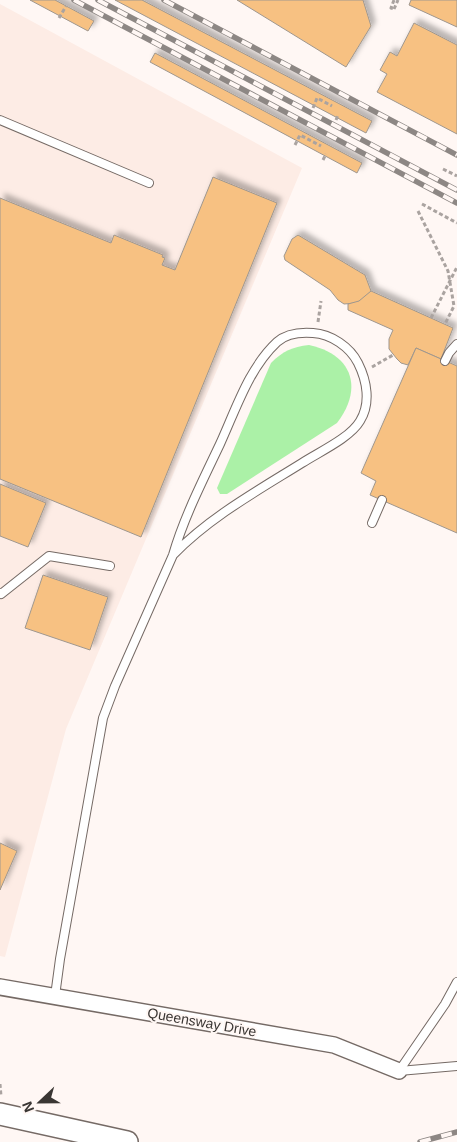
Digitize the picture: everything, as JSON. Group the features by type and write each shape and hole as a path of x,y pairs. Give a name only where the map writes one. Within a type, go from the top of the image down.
{"main road":[{"path":"0,1114 127,1142"}],"street":[{"name":"Queensway Drive","path":"0,987 334,1045 399,1071"}],"lane":[{"path":"0,120 149,183"},
{"path":"55,996 103,718 201,486 256,368 279,341 289,334 304,332 317,333 342,344 354,355 363,372 366,384 364,411 359,422 348,434 213,518 187,540 173,555"},
{"path":"445,361 457,344"},
{"path":"372,523 382,500"},
{"path":"0,593 2,594 49,556 110,566"},
{"path":"399,1071 457,982"},
{"path":"399,1071 457,1066"}],"path":[{"path":"394,0 391,8 394,9 398,0"},
{"path":"59,18 66,6"},
{"path":"313,108 317,98 332,106"},
{"path":"336,120 338,115"},
{"path":"295,145 300,135 321,146"},
{"path":"323,160 326,154"},
{"path":"443,169 457,176"},
{"path":"422,204 457,223"},
{"path":"418,211 448,271 454,306 445,324"},
{"path":"431,318 457,267"},
{"path":"317,333 321,301"},
{"path":"363,372 393,355"}],"shaded area":[{"path":"0,4 302,168 66,729 5,957 0,956"}],"green space":[{"path":"309,345 324,349 344,364 349,374 351,385 350,397 345,410 337,423 227,494 220,494 217,488 271,363 288,350"}],"building":[{"path":"30,0 55,0 94,21 88,31"},
{"path":"115,0 142,0 372,121 366,133"},
{"path":"237,0 363,0 371,26 346,67"},
{"path":"411,0 457,0 457,27 409,5"},
{"path":"414,23 457,45 457,134 377,92 387,74 380,70 390,52 397,56"},
{"path":"155,53 362,163 357,173 150,62"},
{"path":"213,177 277,203 141,537 0,479 0,198 111,243 114,235 163,255 162,257 165,258 162,265 175,270"},
{"path":"298,235 365,275 371,291 366,297 356,303 344,304 330,290 285,260 284,256 292,239"},
{"path":"371,291 453,328 441,359 416,348 408,365 401,363 389,349 389,339 393,330 348,310 348,304 359,301"},
{"path":"416,348 457,366 457,533 370,495 376,481 361,473"},
{"path":"0,484 46,503 28,547 0,536"},
{"path":"43,575 108,597 90,650 25,628"},
{"path":"0,843 17,851 0,890"}],"railway":[{"path":"74,0 457,203"},
{"path":"98,0 457,190"},
{"path":"164,0 457,155"},
{"path":"420,1142 457,1132"}]}
